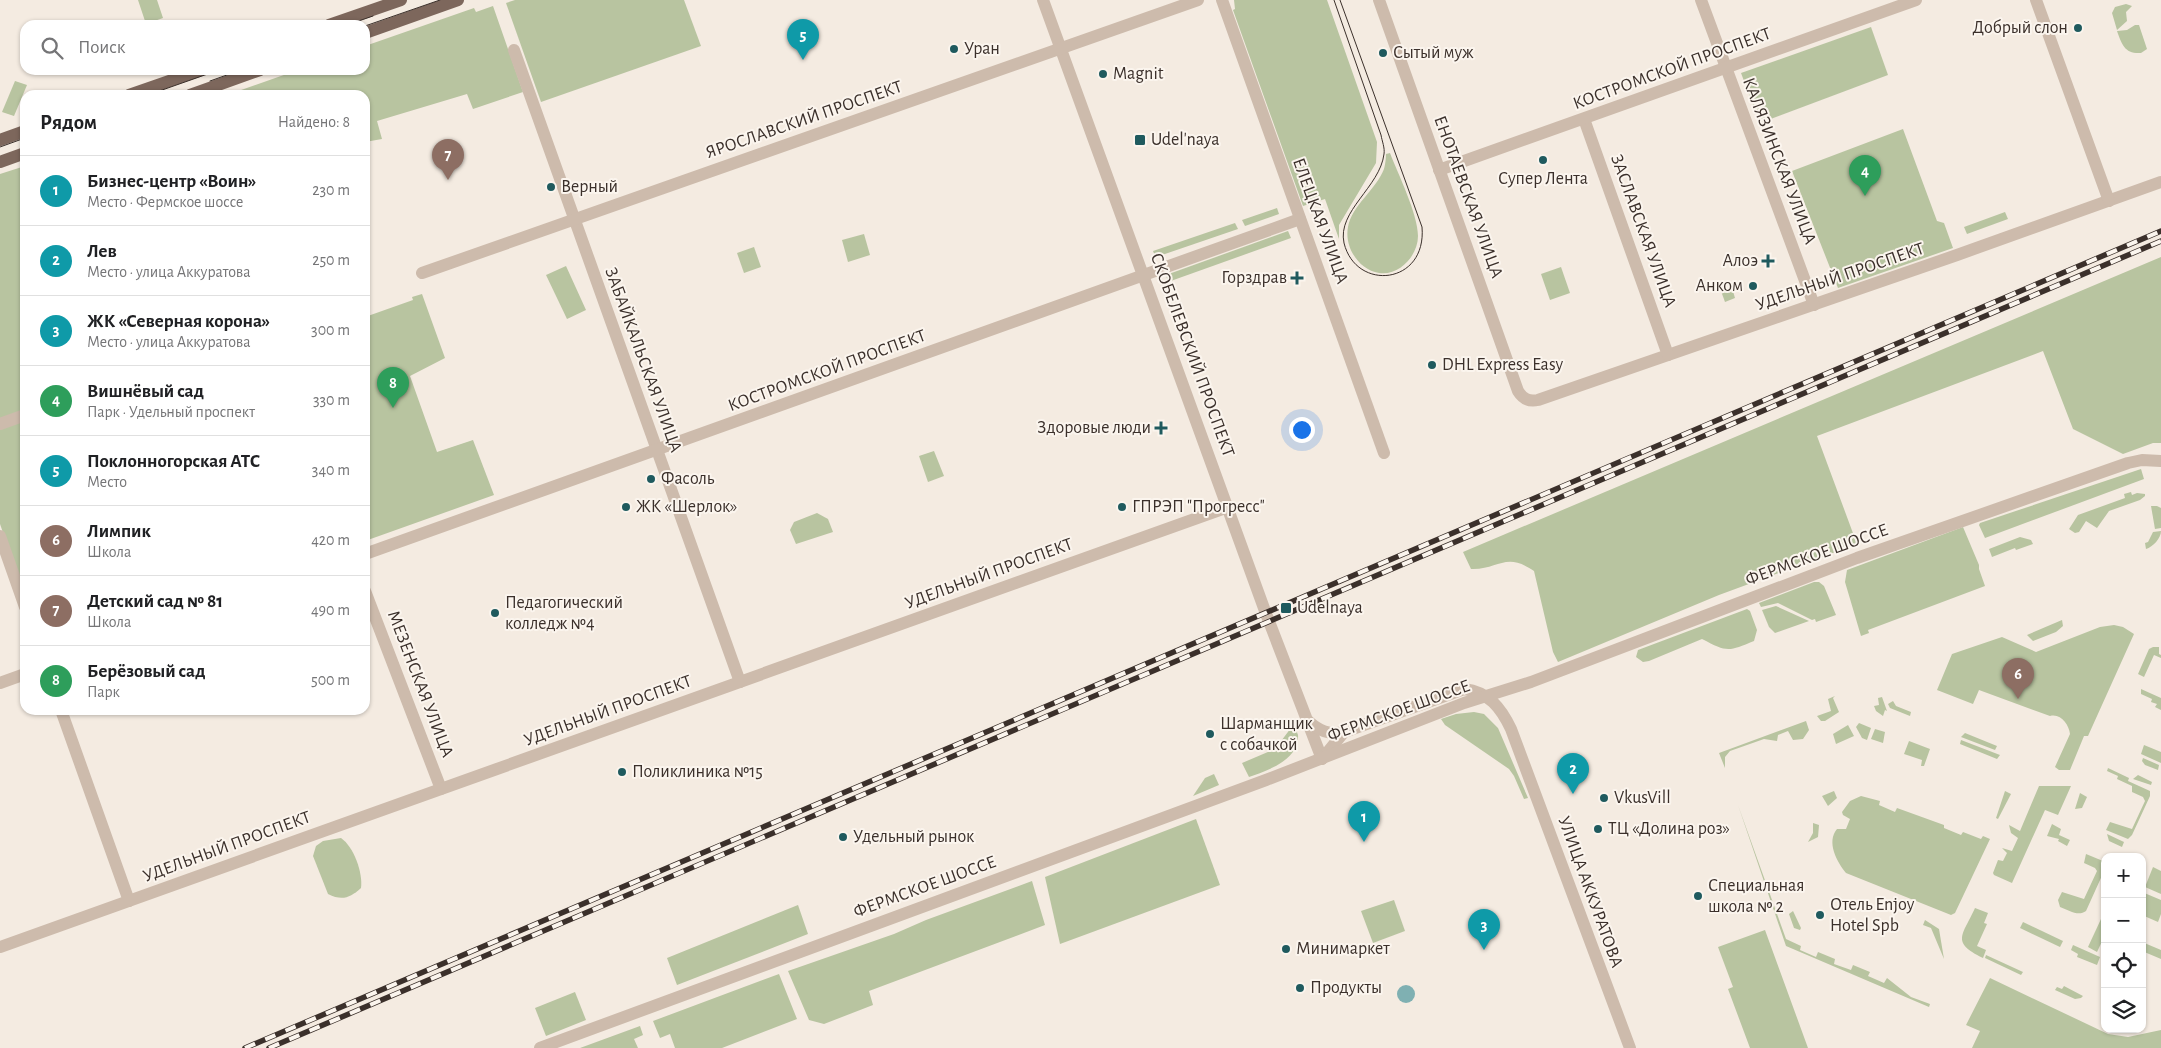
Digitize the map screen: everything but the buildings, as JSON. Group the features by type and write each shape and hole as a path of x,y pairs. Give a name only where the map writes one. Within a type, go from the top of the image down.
{"main road":[{"path":"344,20 401,0"},
{"path":"370,31 458,0"},
{"path":"143,90 187,75"},
{"path":"204,90 246,75"},
{"path":"0,140 20,133"},
{"path":"0,162 20,156"}],"street":[{"name":"СКОБЕЛЕВСКИЙ ПРОСПЕКТ","path":"1043,0 1265,611 1322,758"},
{"name":"ЯРОСЛАВСКИЙ ПРОСПЕКТ","path":"422,273 1198,0"},
{"name":"ЕЛЕЦКАЯ УЛИЦА","path":"1222,0 1384,453"},
{"name":"ЕНОТАЕВСКАЯ УЛИЦА","path":"1379,0 1518,391 1521,396 1529,401"},
{"name":"КАЛЯЗИНСКАЯ УЛИЦА","path":"1701,0 1814,305"},
{"name":"КОСТРОМСКОЙ ПРОСПЕКТ","path":"1440,170 1916,0"},
{"path":"2036,0 2110,201"},
{"name":"ЗАБАЙКАЛЬСКАЯ УЛИЦА","path":"514,50 740,682"},
{"name":"ЗАСЛАВСКАЯ УЛИЦА","path":"1584,119 1668,356"},
{"name":"УДЕЛЬНЫЙ ПРОСПЕКТ","path":"1529,401 1538,400 1668,356 2161,182"},
{"name":"КОСТРОМСКОЙ ПРОСПЕКТ","path":"370,552 1300,219"},
{"path":"0,424 20,417"},
{"name":"ФЕРМСКОЕ ШОССЕ","path":"540,1048 1266,780 1464,703 1488,697 1857,558 2128,463 2142,460 2161,461"},
{"name":"УДЕЛЬНЫЙ ПРОСПЕКТ","path":"0,947 1228,507"},
{"path":"0,536 20,593"},
{"name":"МЕЗЕНСКАЯ УЛИЦА","path":"370,604 442,789"},
{"path":"0,683 20,676"},
{"name":"ФЕРМСКОЕ ШОССЕ","path":"1322,758 1344,732 1464,690 1479,692 1488,697"},
{"name":"УЛИЦА АККУРАТОВА","path":"1488,697 1497,704 1511,729 1630,1048"},
{"path":"64,715 129,901"},
{"path":"1308,721 1324,732 1333,734 1344,732"}],"green space":[{"path":"138,0 157,0 163,18 145,20"},
{"path":"515,0 684,0 701,46 541,102 506,3"},
{"path":"1234,0 1327,0 1377,142 1376,163 1339,225 1339,239 1325,199 1303,206 1233,10 1235,9"},
{"path":"2126,4 2132,6 2126,12 2127,21 2117,30 2112,13 2115,7"},
{"path":"493,6 523,92 473,109 467,94 377,121 382,139 370,141 370,90 241,90 284,75 370,75 370,44 474,8 476,12"},
{"path":"2135,25 2139,25 2147,49 2141,53 2131,52 2125,48 2117,31 2127,30"},
{"path":"1871,27 1888,75 1760,123 1741,73"},
{"path":"15,81 27,85 25,90 20,90 20,102 14,116 2,112"},
{"path":"1903,129 1937,221 1944,223 1953,248 1838,288 1792,171"},
{"path":"1390,153 1415,217 1418,236 1415,250 1401,268 1387,273 1379,273 1372,271 1359,262 1351,250 1347,235 1350,219 1376,184 1384,169 1386,154"},
{"path":"20,168 20,412 0,419 0,174"},
{"path":"1277,208 1279,214 1245,226 1242,220"},
{"path":"2005,212 2008,219 1967,234 1964,227"},
{"path":"1235,223 1238,229 1162,255 1155,256 1153,251"},
{"path":"1288,231 1291,238 1168,282 1166,275"},
{"path":"864,234 870,255 848,262 842,240"},
{"path":"754,247 761,267 744,273 737,253"},
{"path":"2161,257 2161,443 2153,443 2123,454 2073,429 2043,351 1817,436 1857,544 1719,595 1558,662 1553,652 1534,571 1516,562 1502,563 1481,569 1471,569 1463,552"},
{"path":"566,266 586,310 567,319 546,275"},
{"path":"1561,267 1570,293 1550,300 1541,274"},
{"path":"1732,288 1735,298 1725,302 1721,291"},
{"path":"422,294 445,358 410,376 437,452 473,440 494,495 370,539 370,315 413,300 412,297"},
{"path":"20,422 20,582 0,524 0,429"},
{"path":"934,451 944,476 928,482 919,456"},
{"path":"2141,469 2144,479 1985,538 1979,525 1980,523"},
{"path":"2131,492 2132,495 2137,493 2145,494 2145,496 2140,500 2109,511 2097,528 2086,521 2079,532 2075,533 2069,529 2078,515 2125,498 2124,494"},
{"path":"2151,506 2161,508 2161,528 2155,529"},
{"path":"817,513 828,519 833,532 796,544 790,530 794,522"},
{"path":"1963,527 1979,565 1985,586 1868,630 1869,633 1861,636 1845,582 1847,570"},
{"path":"2161,531 2156,542 2146,549 2145,543 2148,542 2153,532"},
{"path":"2020,537 2031,540 2033,544 2016,550 2015,548 1992,557 1989,549"},
{"path":"1814,582 1819,582 1824,586 1836,615 1816,622 1815,619 1812,620 1778,603 1761,607 1759,603"},
{"path":"1776,606 1809,621 1775,633 1769,627 1762,610"},
{"path":"1747,609 1750,611 1757,630 1754,641 1728,649 1702,639 1649,661 1643,662 1636,657 1638,650"},
{"path":"2062,620 2063,626 2056,632 2033,641 2027,635"},
{"path":"2114,625 2123,627 2134,634 2088,736 2084,736 2070,770 2059,770 2055,767 2070,734 2066,724 2058,716 2050,716 1979,690 1973,704 1937,690 1952,654 2002,637 2036,652 2100,627"},
{"path":"2159,647 2161,658 2154,655 2144,677 2138,674 2149,649"},
{"path":"2141,689 2161,698 2161,710 2155,707 2157,704 2151,702 2152,699 2141,694"},
{"path":"1835,696 1833,698 1839,712 1825,721 1821,721 1817,716 1831,711 1828,699"},
{"path":"1882,697 1887,711 1885,710 1883,716 1876,711 1874,706 1879,705 1878,698"},
{"path":"1893,701 1896,706 1911,712 1910,716 1890,708 1888,704"},
{"path":"1474,712 1484,714 1498,728 1528,798 1524,799 1509,769 1445,725 1441,719 1456,714"},
{"path":"1806,721 1809,730 1803,739 1793,740 1788,731 1778,735 1777,741 1764,739 1730,751 1725,757 1725,768 1719,753"},
{"path":"1859,723 1871,728 1867,740 1862,738 1856,727"},
{"path":"1294,724 1298,735 1294,751 1288,758 1273,768 1249,777 1242,763 1275,749"},
{"path":"1848,725 1854,736 1836,744 1833,734"},
{"path":"1875,729 1885,732 1883,743 1871,739"},
{"path":"1965,733 1997,746 1995,750 1961,737"},
{"path":"1961,740 2000,755 1997,759 1960,744"},
{"path":"1909,741 1930,749 1924,766 1921,766 1922,760 1904,754"},
{"path":"2144,745 2161,752 2161,763 2141,754"},
{"path":"2143,758 2159,765 2158,770 2145,765 2142,761"},
{"path":"2108,768 2129,778 2128,781 2150,791 2150,796 2132,835 2128,839 2106,830 2110,822 2132,829 2145,801 2143,797 2132,792 2132,786 2117,779 2118,776 2107,771"},
{"path":"1214,774 1219,785 1193,796 1205,778"},
{"path":"2138,775 2152,782 2151,785 2133,779"},
{"path":"2039,786 2071,786 2058,815 2045,810 2012,883 1993,873 1998,860 2003,861 2007,853 2002,848 2012,851 2018,838 2011,833 2009,825 2020,831"},
{"path":"1834,791 1837,798 1828,806 1822,796"},
{"path":"2005,791 2011,794 1998,819 1996,818"},
{"path":"2080,793 2087,797 2082,808 2075,809"},
{"path":"1861,796 1880,801 1879,805 1895,812 1897,808 1944,825 1944,828 1961,835 1963,832 1981,839 1983,836 1990,839 1955,913 1951,915 1846,873 1836,858 1832,840 1837,829 1846,829 1850,819 1843,815 1842,812 1850,801"},
{"path":"1738,805 1786,939 1801,946 1800,950 1816,957 1818,952 1835,959 1834,964 1851,970 1853,965 1870,972 1868,976 1884,983 1887,978 1911,997 1930,1004 1929,1007 1786,946"},
{"path":"1196,819 1220,885 1060,944 1045,877"},
{"path":"1813,823 1819,825 1818,837 1808,842 1813,833"},
{"path":"2052,824 2061,829 2059,835 2070,840 2067,846 2058,841 2059,839 2047,836"},
{"path":"2107,834 2124,842 2122,847 2109,841"},
{"path":"341,838 354,854 361,875 361,888 342,898 328,894 313,856 316,846 323,841"},
{"path":"2086,854 2101,860 2101,878 2086,911 2077,913 2060,907 2058,900 2062,892 2084,899 2097,871 2095,868 2084,863"},
{"path":"2153,867 2161,871 2161,894 2146,887"},
{"path":"1032,881 1045,925 869,991 873,1005 824,1024 809,1020 788,971 894,934 926,920"},
{"path":"2146,894 2161,900 2161,914 2158,922 2146,917"},
{"path":"1394,900 1405,931 1373,943 1361,911"},
{"path":"798,905 808,934 677,985 667,958"},
{"path":"1975,908 1988,913 1984,923 1987,924 1977,946 1986,950 1983,958 1966,947 1962,937"},
{"path":"1793,911 1801,928 1800,930 1794,928 1789,914"},
{"path":"2101,919 2101,944 2097,952 2088,947"},
{"path":"1925,920 1939,929 1944,959 1931,928 1923,925"},
{"path":"2023,922 2063,941 2060,947 2020,928"},
{"path":"1765,930 1808,1048 1750,1048 1728,989 1733,987 1718,947"},
{"path":"2146,944 2161,950 2161,959 2146,953"},
{"path":"2073,945 2100,957 2097,965 2077,957 2078,954 2071,950"},
{"path":"1986,955 2023,972 2021,975 1985,958"},
{"path":"779,974 797,1019 722,1048 675,1048 670,1034 660,1038 653,1021"},
{"path":"1990,978 2101,1031 2101,1033 2128,1037 2161,1030 2161,1048 1972,1048 1980,1031 1966,1025"},
{"path":"2064,986 2083,996 2075,999 2055,990 2057,987 2062,989"},
{"path":"575,992 586,1020 546,1036 535,1008"},
{"path":"640,1026 643,1035 634,1039 638,1048 580,1048"}],"water":[{"path":"1402,985 1410,985 1415,990 1413,1001 1402,1003 1397,998 1397,990"}],"tram line":[{"path":"370,24 440,0"},
{"path":"1334,0 1384,147 1381,166 1347,220 1344,231 1344,243 1351,259 1362,269 1375,275 1389,275 1403,270 1414,261 1421,246 1422,227 1340,0"},
{"path":"361,20 373,16"},
{"path":"162,90 205,75"},
{"path":"210,81 227,75"},
{"path":"0,147 20,140"}],"railway":[{"path":"245,1048 2161,231"},
{"path":"269,1048 2161,241"}],"place":[{"name":"Добрый слон","path":"2078,28"},
{"name":"Уран","path":"954,49"},
{"name":"Сытый муж","path":"1383,53"},
{"name":"Поклонногорская АТС","path":"803,60"},
{"name":"Magnit","path":"1103,74"},
{"name":"Udel'naya","path":"1140,140"},
{"name":"Супер Лента","path":"1543,160"},
{"name":"Детский сад № 81","path":"448,180"},
{"name":"Верный","path":"551,187"},
{"name":"Вишнёвый сад","path":"1865,196"},
{"name":"Алоэ","path":"1768,261"},
{"name":"Горздрав","path":"1297,278"},
{"name":"Анком","path":"1753,286"},
{"name":"DHL Express Easy","path":"1432,365"},
{"name":"Берёзовый сад","path":"393,408"},
{"name":"Здоровые люди","path":"1161,428"},
{"name":"Фасоль","path":"651,479"},
{"name":"ЖК «Шерлок»","path":"626,507"},
{"name":"ГПРЭП \"Прогресс\"","path":"1122,507"},
{"name":"Udelnaya","path":"1286,608"},
{"name":"Педагогический колледж №4","path":"495,613"},
{"name":"Лимпик","path":"2018,699"},
{"name":"Шарманщик с собачкой","path":"1210,734"},
{"name":"Поликлиника №15","path":"622,772"},
{"name":"Лев","path":"1573,794"},
{"name":"VkusVill","path":"1604,798"},
{"name":"ТЦ «Долина роз»","path":"1598,829"},
{"name":"Удельный рынок","path":"843,837"},
{"name":"Бизнес-центр «Воин»","path":"1364,842"},
{"name":"Специальная школа № 2","path":"1698,896"},
{"name":"Отель Enjoy Hotel Spb","path":"1820,915"},
{"name":"Минимаркет","path":"1286,949"},
{"name":"ЖК «Северная корона»","path":"1484,950"},
{"name":"Продукты","path":"1300,988"}]}
